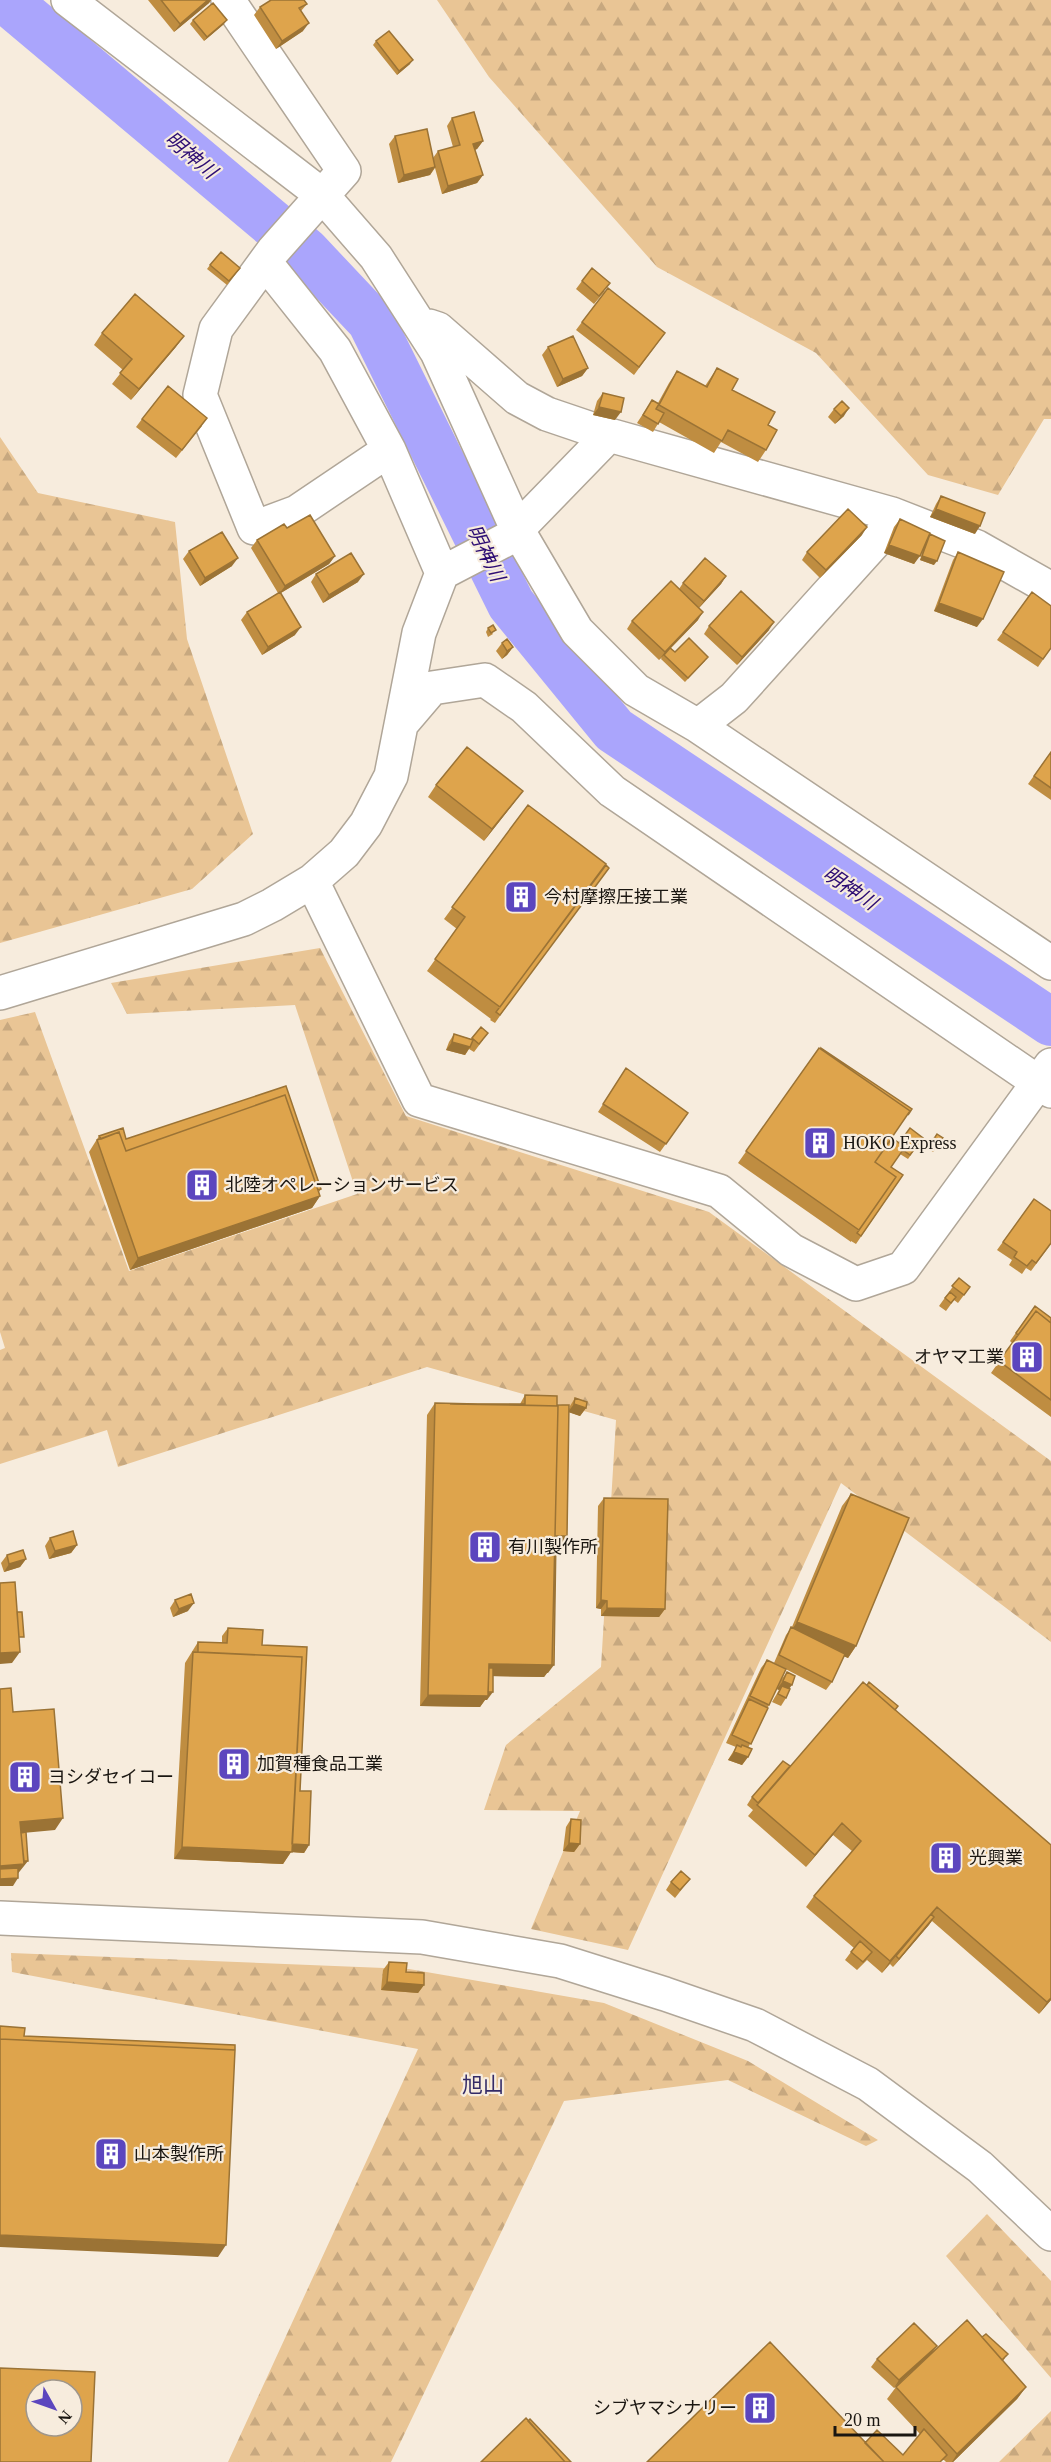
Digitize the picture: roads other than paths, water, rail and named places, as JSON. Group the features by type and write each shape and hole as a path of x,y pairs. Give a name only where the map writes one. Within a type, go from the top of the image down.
{"street":[{"path":"68,0 376,257 437,352 513,534 577,632 636,690 698,726 1051,963"},
{"path":"228,0 344,171 269,257 216,329 200,395 254,528 297,512 389,450"},
{"path":"269,257 335,350 389,450 442,573"},
{"path":"422,328 429,326 438,328 517,398 547,414 609,435 892,514 977,547 1051,589"},
{"path":"0,993 244,918 272,905 312,881 344,853 366,824 391,776 418,633 442,573 513,534 609,435"},
{"path":"698,726 742,690 883,533 892,514"},
{"path":"312,881 419,1100 719,1191 791,1250 856,1284 903,1268 1047,1079 612,791 524,707 484,680 432,688 403,722"},
{"path":"0,1918 422,1937 560,1961 754,2025 868,2084 980,2167 1051,2234"}],"waterway":[{"name":"明神川","path":"6,0 306,252 371,321 511,604 614,730 1051,1022"}],"place":[{"name":"今村摩擦圧接工業","path":"521,897"},
{"name":"HOKO Express","path":"820,1143"},
{"name":"北陸オペレーションサービス","path":"202,1185"},
{"name":"オヤマ工業","path":"1027,1357"},
{"name":"有川製作所","path":"485,1547"},
{"name":"加賀種食品工業","path":"234,1764"},
{"name":"ヨシダセイコー","path":"25,1777"},
{"name":"光興業","path":"946,1858"},
{"name":"山本製作所","path":"111,2154"},
{"name":"シブヤマシナリー","path":"760,2408"}],"district":[{"name":"旭山","path":"483,2085"}]}
